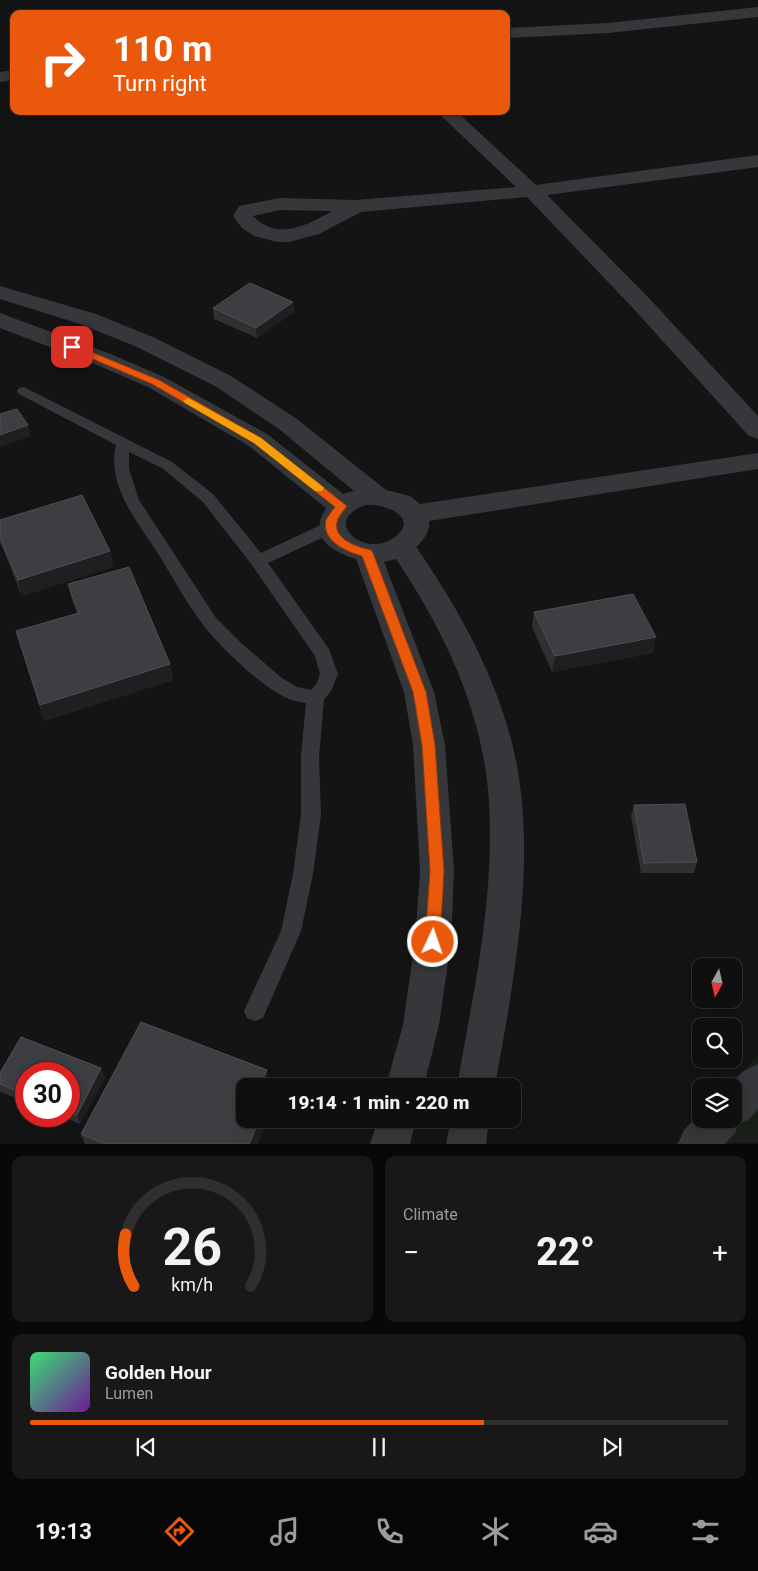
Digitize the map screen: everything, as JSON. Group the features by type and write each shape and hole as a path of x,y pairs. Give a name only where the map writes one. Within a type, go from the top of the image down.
{"street":[{"path":"510,33 608,28 758,12"},
{"path":"510,43 657,35 758,24"},
{"path":"449,115 532,191 639,301 758,431"},
{"path":"356,206 532,191 758,161"},
{"path":"0,292 88,319 145,342 223,381 288,424 377,496"},
{"path":"0,320 105,360 156,382 258,440 336,517"},
{"path":"414,514 758,461"},
{"path":"377,496 395,499 403,503 414,514 417,522 416,531 411,540 402,547 386,552 367,553 354,550 343,544 335,536 336,517 357,498 377,496"},
{"path":"402,547 438,601 464,653 486,711 497,749 504,788 508,855 495,971 477,1078"},
{"path":"367,553 419,692 429,745 437,871 433,942 421,1025 407,1078"},
{"path":"742,1098 758,1083"},
{"path":"390,1144 394,1128"},
{"path":"466,1144 469,1128"},
{"path":"698,1144 713,1128"}],"lane":[{"path":"24,391 167,465 185,477 208,498 258,561 323,654 329,674 325,686 315,698 310,756 311,814 303,874 291,931 255,1011"},
{"path":"124,443 121,455 122,469 131,500 210,622 235,648 276,683 292,693 315,698"},
{"path":"258,561 336,517"}],"shaded area":[{"path":"758,1055 758,1143 675,1144 692,1125 692,1128 742,1128 742,1078 736,1078"}],"building":[{"path":"250,283 293,302 256,328 213,308"},
{"path":"17,409 28,425 0,435 0,414"},
{"path":"82,495 110,551 18,580 0,537 0,520"},
{"path":"129,567 170,664 40,705 16,631 79,613 68,584"},
{"path":"633,594 656,637 555,656 534,612"},
{"path":"685,804 697,862 644,863 634,805"},
{"path":"141,1022 267,1070 264,1078 236,1078 236,1128 256,1128 249,1144 105,1144 81,1134"},
{"path":"21,1037 101,1068 80,1109 80,1062 15,1062 15,1090 0,1084 0,1073"}],"slow traffic":[{"path":"188,401 258,440 318,488"}],"route":[{"path":"72,347 156,382 258,440 341,506 332,520 335,536 343,544 354,550 367,553 419,692 429,745 437,871 433,942"}]}
